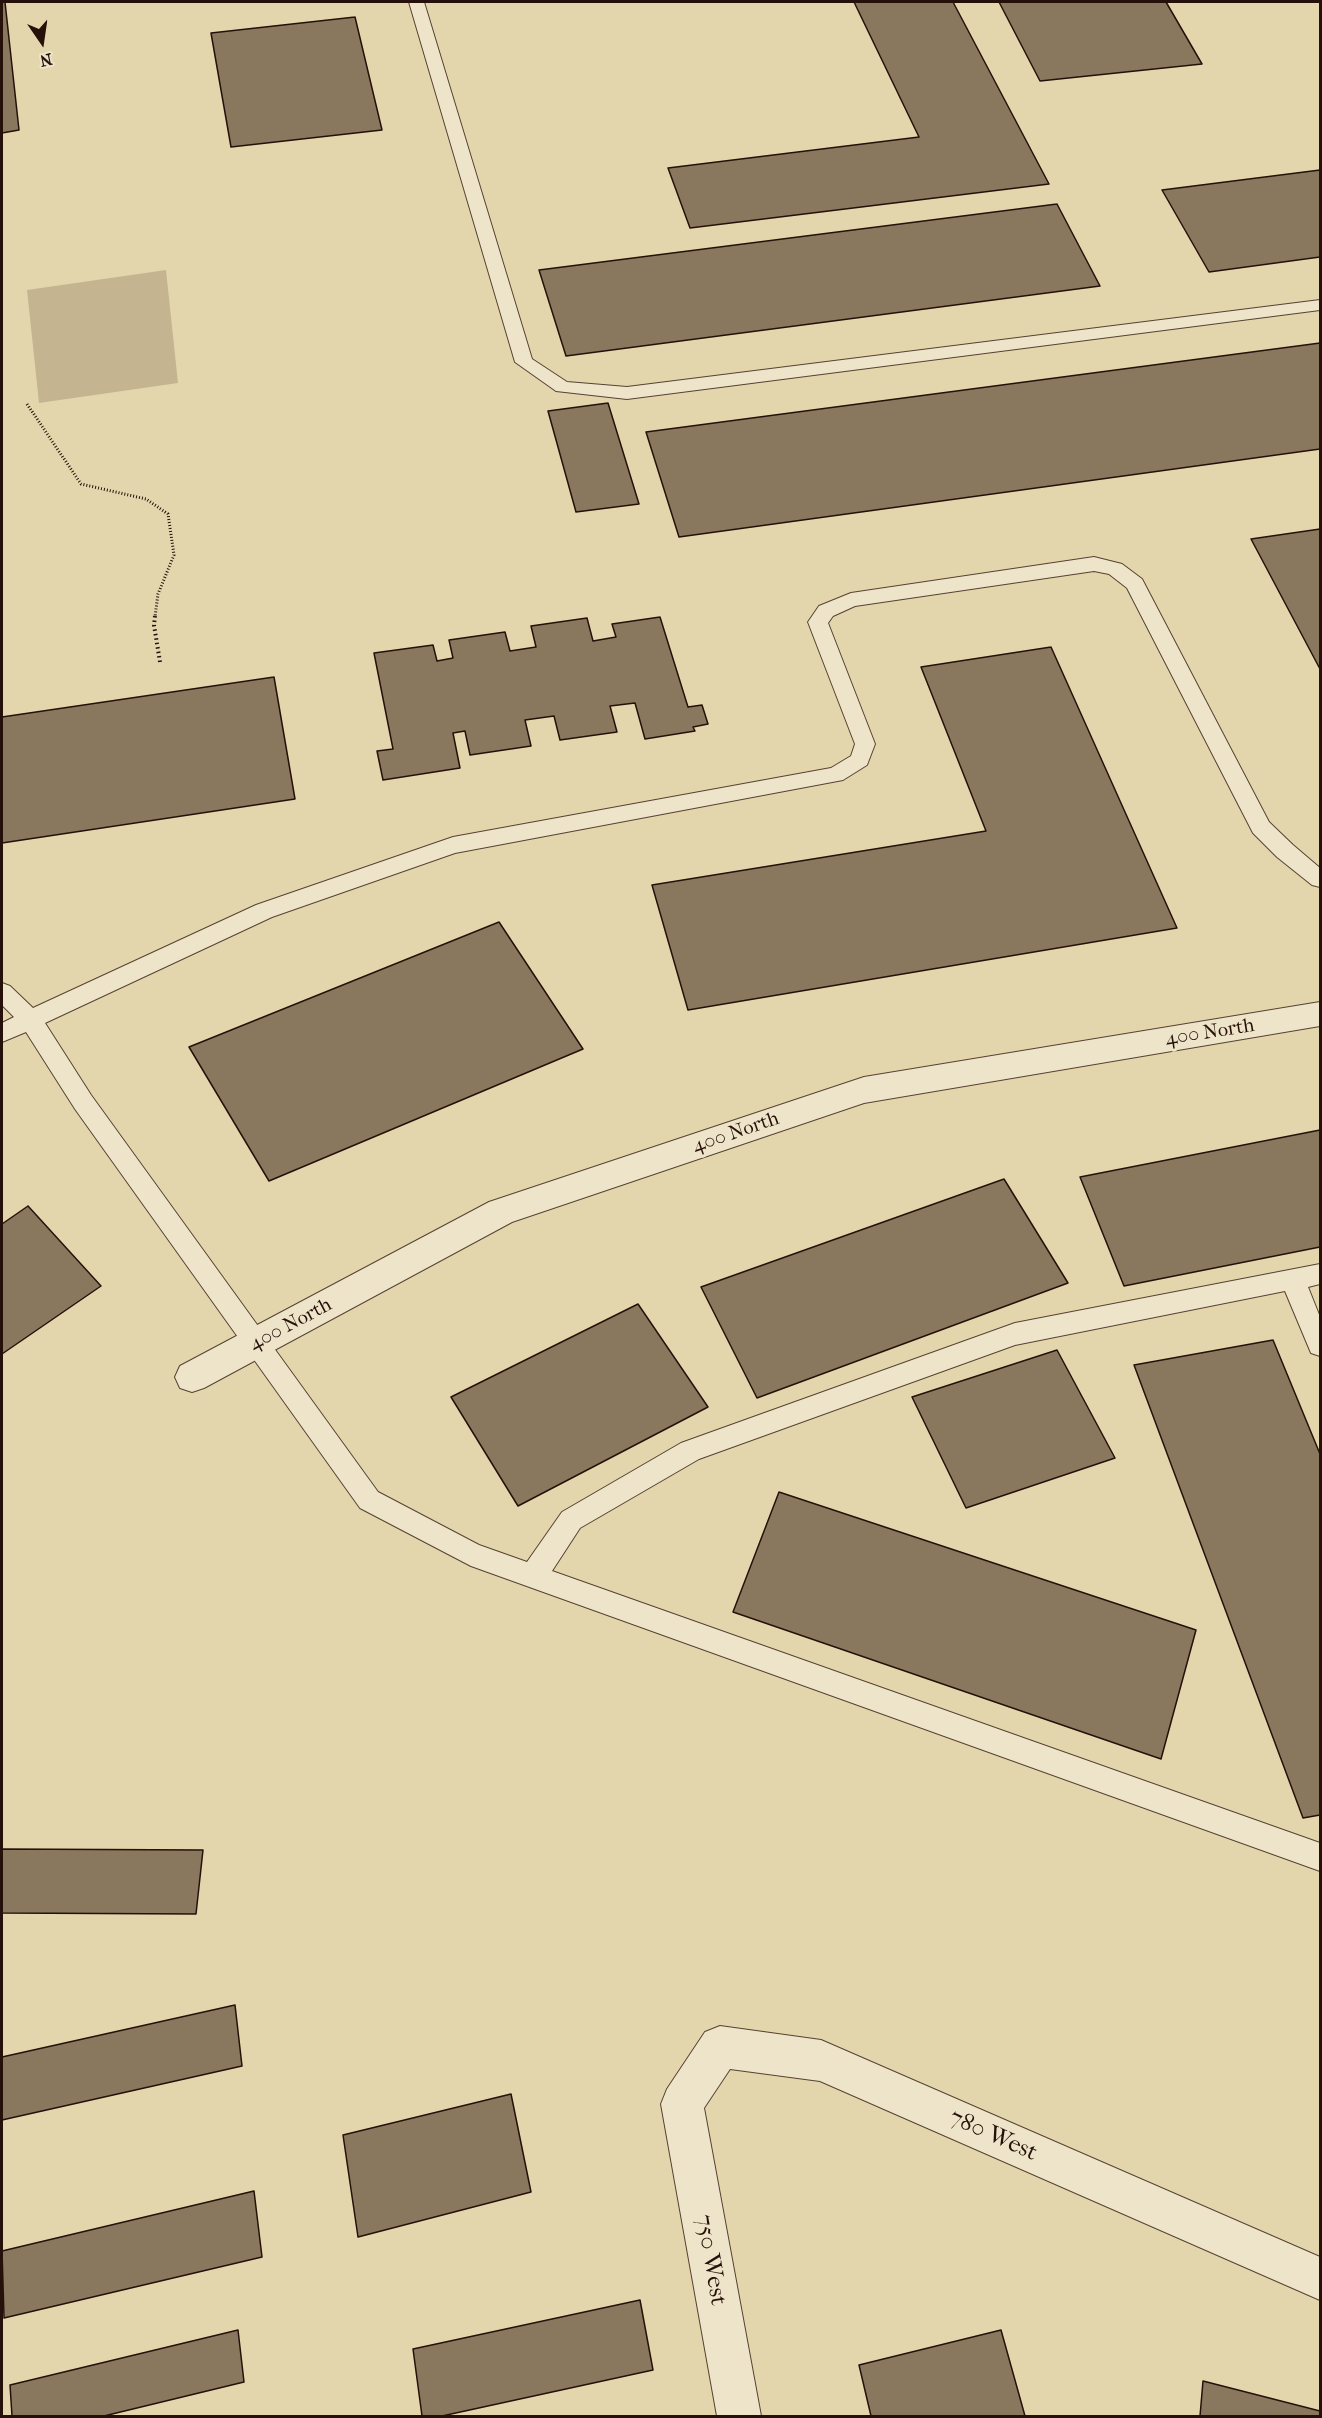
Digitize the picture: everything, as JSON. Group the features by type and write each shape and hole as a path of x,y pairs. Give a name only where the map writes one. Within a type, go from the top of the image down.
{"street":[{"name":"400 North","path":"192,1377 501,1212 864,1090 1320,1014"},
{"name":"780 West","path":"682,2104 720,2048 821,2061 1320,2279"},
{"name":"750 West","path":"682,2104 739,2416"}],"lane":[{"path":"416,2 524,362 561,387 627,393 1320,305"},
{"path":"2,1033 264,910 453,845 836,775 860,760 866,744 818,622 826,611 851,600 1094,564 1115,569 1135,584 1261,827 1285,851 1320,879"},
{"path":"2,992 30,1018 83,1102 369,1500 471,1554 1320,1857"},
{"path":"533,1576 571,1520 690,1451 1016,1334 1320,1274"},
{"path":"1292,1278 1320,1345"}],"path":[{"path":"27,404 81,484 146,499 168,514 174,555 158,594 155,615 154,625 160,662"}],"shaded area":[{"path":"166,270 178,383 39,403 27,290"}],"building":[{"path":"2,2 5,2 19,130 2,133"},
{"path":"854,2 953,2 1049,184 690,228 668,168 919,137"},
{"path":"999,2 1166,2 1202,64 1040,81"},
{"path":"355,17 382,130 231,147 211,33"},
{"path":"1320,170 1320,257 1209,272 1162,190"},
{"path":"1057,204 1100,286 566,356 539,270"},
{"path":"1320,343 1320,449 679,537 646,432"},
{"path":"608,403 639,504 576,512 548,411"},
{"path":"1320,529 1320,669 1251,539"},
{"path":"660,617 688,707 702,705 708,724 693,727 695,731 645,739 635,703 610,706 617,732 560,740 554,716 525,720 531,746 470,755 465,731 453,733 460,768 383,780 377,751 393,749 374,653 433,645 437,661 453,658 449,640 505,632 510,651 536,647 531,626 587,618 593,641 616,637 612,624"},
{"path":"1051,647 1177,928 688,1010 652,885 986,831 921,667"},
{"path":"274,677 295,799 2,843 2,717"},
{"path":"499,922 583,1049 269,1181 189,1047"},
{"path":"1320,1130 1320,1247 1124,1286 1080,1177"},
{"path":"1004,1179 1068,1283 757,1398 701,1287"},
{"path":"28,1206 101,1286 2,1354 2,1224"},
{"path":"638,1304 708,1407 518,1506 451,1397"},
{"path":"1273,1340 1320,1454 1320,1815 1303,1818 1134,1365"},
{"path":"1057,1350 1115,1458 966,1508 912,1397"},
{"path":"779,1492 1196,1630 1161,1759 733,1612"},
{"path":"2,1849 203,1850 196,1914 2,1913"},
{"path":"235,2005 242,2066 2,2120 2,2057"},
{"path":"511,2094 531,2192 358,2237 343,2135"},
{"path":"254,2191 262,2257 4,2318 2,2251"},
{"path":"640,2300 653,2370 442,2416 422,2416 413,2349"},
{"path":"238,2330 244,2382 104,2416 12,2416 10,2385"},
{"path":"1001,2330 1025,2416 871,2416 859,2365"},
{"path":"1203,2381 1320,2411 1320,2416 1200,2416"}]}
